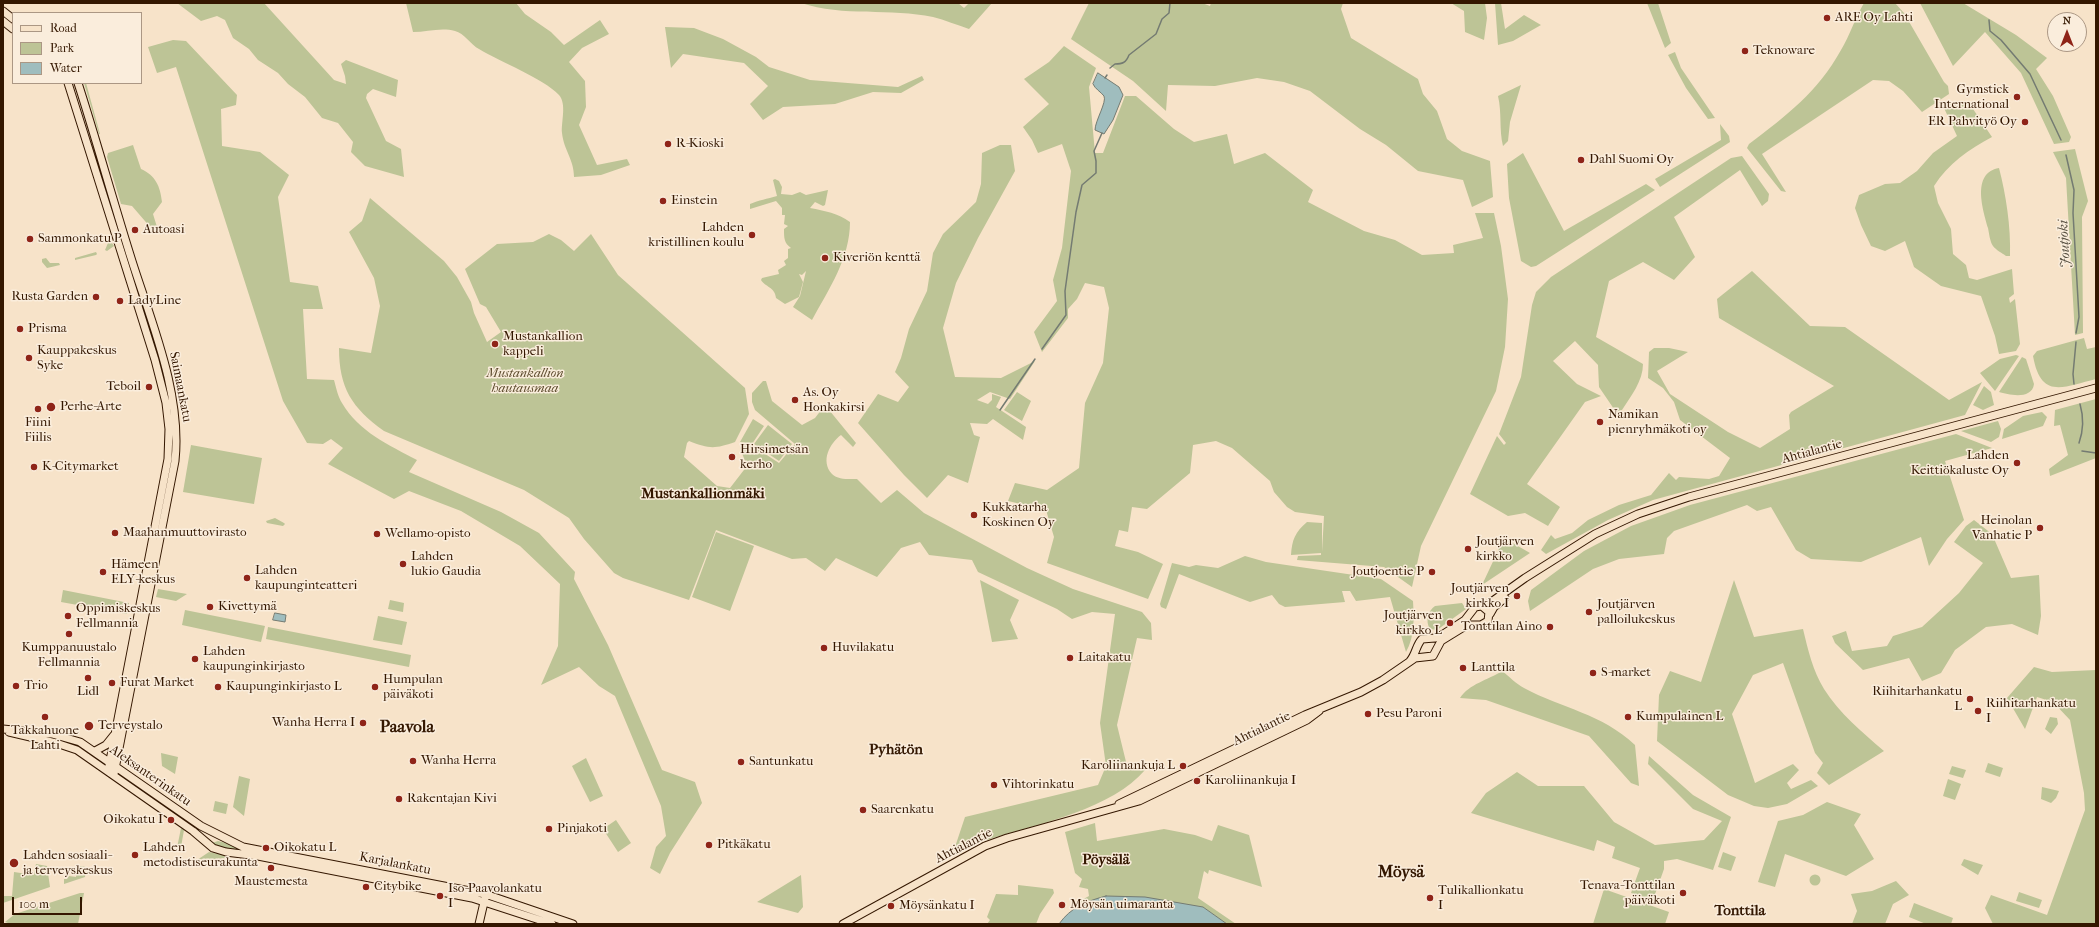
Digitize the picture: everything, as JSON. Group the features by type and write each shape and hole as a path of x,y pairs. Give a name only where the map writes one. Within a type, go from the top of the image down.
{"main road":[{"path":"3,11 12,18"},
{"path":"3,22 12,28"},
{"name":"Saimaankatu","path":"68,84 155,360 166,403 169,429 165,478 115,734 112,769"},
{"name":"Saimaankatu","path":"78,84 157,338 173,402 176,428 176,461 112,769"},
{"name":"Ahtialantie","path":"1482,606 1487,605 1524,578 1546,566 1595,534 1660,506 2096,388"},
{"name":"Ahtialantie","path":"1490,614 1495,606 1546,566"},
{"path":"1482,606 1488,610 1490,614 1486,623 1481,625 1467,625 1440,643 1433,656 1425,657 1419,653 1418,647 1422,639 1442,635 1465,620 1475,607 1482,606"},
{"path":"1470,612 1470,618 1475,624"},
{"path":"1431,638 1436,642 1437,649"},
{"name":"Ahtialantie","path":"1410,661 1416,654 1418,647"},
{"name":"Ahtialantie","path":"843,924 985,846 1014,836 1104,811 1305,715 1319,711 1369,688 1410,661 1418,657 1425,657"},
{"name":"Aleksanterinkatu","path":"3,730 69,746 112,769 212,832"},
{"name":"Aleksanterinkatu","path":"3,730 41,733 80,742 95,752 112,769 207,842"},
{"path":"95,752 106,745 115,734"},
{"name":"Karjalankatu","path":"212,832 231,842 256,850 485,898 573,924"},
{"name":"Karjalankatu","path":"207,842 213,848 226,852 258,856 485,898 552,924"},
{"path":"479,924 485,898"}],"green space":[{"path":"177,3 264,3 334,80 346,84 341,64 346,60 398,80 396,97 373,89 367,94 366,98 386,141 401,149 404,177 365,166 351,152 353,142 338,123 322,118 305,97 288,84 278,73 258,60 249,49 233,38 225,20 217,16 201,21"},
{"path":"406,3 516,3 525,14 551,32 564,45 600,20 609,34 582,48 569,62 585,81 586,107 579,125 597,165 627,159 630,165 601,175 574,177 574,171 563,139 563,103 559,95 543,82 476,47 458,32 444,29 413,32"},
{"path":"801,3 958,3 964,8 969,3 992,3 969,29 938,18 917,14 833,10"},
{"path":"1089,3 1202,3 1210,6 1211,3 1343,3 1341,9 1351,38 1418,79 1423,94 1437,111 1447,139 1462,151 1490,161 1493,197 1472,207 1463,180 1418,171 1386,145 1360,129 1310,91 1284,82 1257,78 1215,86 1168,85 1166,111 1133,81 1071,39"},
{"path":"1451,3 1485,3 1487,18 1484,40 1465,32 1464,11"},
{"path":"1495,3 1501,3 1505,29 1524,15 1541,25 1513,41 1498,45"},
{"path":"1647,3 1658,3 1671,43 1665,48"},
{"path":"1864,3 1895,3 1904,13 1944,82 1948,86 1949,94 1922,112 1903,91 1889,81 1873,80 1762,154 1786,192 1781,191 1747,148 1749,144 1800,102 1822,79 1844,44"},
{"path":"1920,3 1963,3 2016,35 2047,58 2036,69 2053,96 2071,137 2069,142 2054,144 2021,73 1985,32 1953,66"},
{"path":"665,27 694,28 723,39 756,57 769,67 810,80 898,87 922,76 924,80 901,93 873,92 835,104 783,107 763,120 750,104 768,86 744,63 683,54 671,68"},
{"path":"173,40 186,41 237,95 236,105 221,109 222,146 260,152 289,175 278,197 290,282 318,286 323,309 303,309 307,379 334,380 341,401 357,422 375,437 417,460 409,472 501,512 539,533 575,572 574,579 608,645 662,770 695,782 702,803 670,853 660,874 650,868 656,847 666,836 661,806 615,696 599,686 579,667 541,685 558,646 560,584 520,546 461,511 409,491 394,499 328,464 343,448 331,439 323,444 307,443 283,401 176,67 157,73 148,47"},
{"path":"1064,46 1096,68 1089,87 1095,153 1103,153 1125,96 1136,96 1174,129 1194,142 1227,134 1234,164 1265,153 1313,190 1308,202 1364,231 1395,240 1422,255 1454,253 1453,245 1483,238 1475,213 1494,213 1501,246 1508,299 1505,347 1496,391 1421,546 1412,587 1384,567 1297,560 1298,556 1321,555 1321,553 1291,555 1295,537 1307,522 1322,523 1322,552 1324,516 1295,512 1287,507 1274,492 1270,481 1232,448 1216,441 1193,445 1190,473 1147,509 1132,507 1128,532 1119,530 1115,546 1138,552 1163,564 1148,599 1047,563 1054,537 1046,510 1008,501 1015,483 1047,490 1079,468 1085,403 1103,363 1109,308 1104,287 1085,283 1077,299 1068,309 1068,318 1042,352 1034,332 1057,301 1053,280 1062,248 1071,171 1062,144 1038,153 1032,140 1023,127 1049,104 1024,79 1049,62"},
{"path":"1675,52 1681,68 1715,118 1708,119 1686,88 1668,55"},
{"path":"84,84 86,84 99,134"},
{"path":"1521,85 1510,122 1508,141 1503,146 1498,96"},
{"path":"1961,101 1973,109 1992,137 1975,147 1952,164 1934,186 1938,203 1951,229 1953,254 1966,265 1969,278 1977,280 2012,269 2014,294 2009,298 2010,303 2015,299 2020,344 2016,351 1999,354 1995,336 1981,296 1941,286 1914,267 1905,241 1885,251 1871,246 1855,208 1859,195 1885,184 1900,183 1917,171 1933,153 1957,136 1944,108 1954,102"},
{"path":"1720,124 1729,136 1730,142 1660,187 1655,179 1721,140"},
{"path":"133,145 141,169 154,178 160,191 162,202 153,214 157,227 151,228 132,206 121,204 107,157 108,153"},
{"path":"1000,145 1011,145 1015,171 978,238 956,283 943,328 955,377 1001,378 1035,361 1010,399 990,392 977,400 988,404 992,400 992,394 1001,397 996,407 1026,427 1023,440 993,419 987,424 970,423 974,435 980,437 968,483 948,475 927,498 904,475 858,423 878,394 898,402 909,387 895,372 901,358 909,329 927,291 933,253 943,234 976,202 981,184 982,153"},
{"path":"2075,149 2088,201 2082,217 2083,333 2075,335 2066,178 2053,152"},
{"path":"1523,153 1564,231 1646,184 1655,190 1536,266 1531,267 1521,261 1509,198 1507,164"},
{"path":"1742,156 1769,194 1768,201 1762,206 1740,170 1674,217 1695,257 1674,280 1643,262 1609,281 1596,337 1643,364 1639,382 1622,410 1616,412 1599,387 1598,365 1575,341 1553,361 1577,384 1601,396 1585,402 1527,484 1560,507 1548,526 1525,513 1508,516 1470,494 1497,436 1504,445 1506,443 1499,434 1521,377 1532,305 1536,292 1551,277 1731,158"},
{"path":"1999,168 2008,211 2010,256 2006,256 1992,244 1982,202 1982,184 1985,177 1990,171"},
{"path":"775,179 779,181 782,187 781,194 792,195 800,192 806,195 828,190 825,205 823,206 815,202 810,208 836,214 850,222 849,235 842,261 812,320 793,307 800,296 806,271 802,275 799,274 803,282 799,297 785,304 776,298 772,289 761,280 762,278 779,274 778,270 786,265 784,261 788,258 788,249 791,248 784,238 784,229 788,226 784,224 785,215 782,215 782,208 776,201 750,209 750,204 777,196 773,180"},
{"name":"Mustankallion hautausmaa","path":"370,198 444,261 457,277 471,302 474,313 487,342 501,332 486,307 480,304 465,269 497,244 533,242 549,234 561,240 574,251 591,234 618,275 745,388 749,414 735,442 717,447 702,446 689,441 687,443 684,457 717,486 730,488 747,466 740,448 742,445 753,446 779,463 795,444 755,410 752,402 752,393 763,381 766,381 772,401 802,425 815,418 825,405 856,443 853,447 841,435 830,447 827,464 828,469 834,476 844,479 857,479 881,503 897,490 924,513 1027,568 1073,589 1142,612 1151,623 1152,640 1137,638 1117,725 1128,770 1145,770 1131,783 1114,795 1095,805 1075,813 983,841 953,853 965,817 1098,785 1106,766 1100,723 1115,614 1092,612 1072,619 1057,609 978,572 972,560 929,555 920,542 901,548 877,577 836,558 825,571 806,558 792,559 716,530 689,600 623,578 614,573 584,539 569,518 524,490 384,431 363,414 350,396 342,375 339,348 371,353 380,306 374,278 349,232 362,221"},
{"path":"107,236 114,246 107,251 105,250 108,243"},
{"path":"96,252 96,255 75,260 75,258"},
{"path":"46,258 50,263 59,263 60,265 47,268 42,262 42,259"},
{"path":"1752,271 1810,326 1845,327 1949,400 1982,382 1965,415 1653,500 1608,520 1546,554 1541,550 1551,535 1555,539 1572,533 1588,520 1619,505 1651,495 1669,473 1676,480 1679,477 1709,479 1719,476 1730,458 1680,420 1674,402 1663,388 1648,378 1649,352 1654,348 1669,348 1688,352 1657,371 1670,394 1728,432 1760,448 1790,429 1789,415 1791,412 1834,386 1719,318 1717,299"},
{"path":"2084,338 2087,349 2096,347 2096,379 2064,387 2048,385 2042,379 2037,370 2033,356 2037,351"},
{"path":"2016,355 2019,356 1995,391 1980,373 2000,359"},
{"path":"2022,357 2026,359 2034,384 2032,389 2025,394 2020,395 1999,392"},
{"path":"1984,386 1991,392 1994,405 1983,410 1973,405"},
{"path":"1017,392 1031,401 1022,421 1004,410"},
{"path":"2096,399 2096,458 2050,476 2049,469 2068,455 2060,425 2054,426 2055,410"},
{"path":"2042,412 2047,417 2043,426 2002,439 2004,429 2023,416"},
{"path":"753,419 764,426 752,444 740,442"},
{"path":"1998,421 2001,429 1999,437 1991,442 1961,431"},
{"path":"768,425 792,444 779,461 754,444"},
{"path":"1956,434 1992,448 1945,461 1964,520 1947,539 1929,566 1921,537 1861,562 1811,559 1796,550 1771,507 1757,511 1747,505 1674,531 1667,538 1664,554 1619,559 1593,569 1530,611 1528,601 1531,590 1584,551 1631,526 1690,505"},
{"path":"191,445 262,458 254,504 183,492"},
{"path":"275,518 285,524 283,526 267,523 266,521"},
{"path":"1974,520 1992,534 2011,578 2039,575 2041,616 2038,635 2012,624 1986,627 1955,650 1941,673 1922,681 1909,658 1863,670 1835,643 1832,636 1846,631 1852,651 1887,646 1893,636 1922,627 1959,593 1983,563 1954,542 1966,526"},
{"path":"716,532 754,546 730,611 692,597"},
{"path":"1504,538 1530,553 1482,585"},
{"path":"1245,556 1266,562 1381,579 1413,601 1414,621 1411,640 1406,652 1390,597 1356,601 1350,591 1342,591 1345,602 1285,607 1279,604 1272,595 1250,602 1179,574 1166,609 1161,607 1160,604 1172,563 1189,567 1196,565 1218,568"},
{"path":"980,580 1019,600 1010,620 1018,639 992,642"},
{"path":"1734,580 1754,637 1803,629 1814,668 1824,689 1844,714 1884,751 1829,785 1817,773 1823,763 1815,753 1783,663 1753,675 1732,714 1755,783 1793,764 1799,770 1787,783 1791,789 1811,780 1818,786 1787,804 1768,808 1754,806 1728,795 1657,741 1659,695 1670,671 1701,682"},
{"path":"158,589 187,594 176,601 156,597"},
{"path":"63,590 129,603 127,614 61,602"},
{"path":"390,600 404,603 403,612 388,609"},
{"path":"1462,603 1466,609 1437,630 1430,629 1428,626 1428,616 1435,606"},
{"path":"185,610 265,626 261,642 182,625"},
{"path":"378,616 407,622 402,645 373,640"},
{"path":"268,627 411,655 409,667 266,639"},
{"path":"2034,667 2052,672 2096,670 2096,924 1993,924 1985,908 1991,895 2047,915 2085,810 2084,793 2070,720 2053,702 2037,697 2025,729 2007,698"},
{"path":"1502,671 1524,688 1595,718 1622,734 1635,745 1639,786 1631,783 1589,736 1486,700 1460,698 1468,689"},
{"path":"2050,717 2057,718 2058,724 2051,734 2045,729"},
{"path":"161,753 178,757 175,774 162,766"},
{"path":"1649,756 1693,795 1731,817 1713,870 1677,859 1664,861 1664,869 1653,900 1631,893 1640,868 1612,858 1615,847 1597,840 1594,851 1471,813 1486,793 1517,772 1538,786 1584,786 1614,822 1655,845 1704,840 1722,821 1693,809 1648,764"},
{"path":"586,758 603,796 590,802 572,766"},
{"path":"1988,763 2003,768 2000,777 1985,772"},
{"path":"1952,766 1966,770 1963,778 1949,774"},
{"path":"239,776 250,779 244,816 233,807"},
{"path":"1948,779 1961,784 1955,800 1943,796"},
{"path":"2042,787 2059,791 2056,798 2051,803 2041,799"},
{"path":"215,801 228,804 226,814 213,811"},
{"path":"1827,802 1861,814 1854,825 1874,859 1846,876 1785,854 1775,887 1758,882 1778,821 1803,815"},
{"path":"616,820 631,843 618,852 603,829"},
{"path":"1095,823 1097,841 1164,829 1195,835 1212,841 1218,825 1249,835 1262,887 1209,870 1208,874 1204,871 1198,898 1236,924 1227,924 1203,907 1087,901 1075,908 1078,902 1089,896 1088,889 1079,887 1082,879 1075,873 1065,832"},
{"path":"181,828 184,830 181,847 177,848"},
{"path":"218,841 240,849 240,851 219,847 212,843"},
{"path":"209,852 223,855 227,858 197,860"},
{"path":"1723,852 1736,857 1731,871 1718,867"},
{"path":"1964,859 1983,865 1978,875 1961,865"},
{"path":"36,864 47,866 50,887 3,903 3,896 12,896 14,872 34,875"},
{"path":"80,866 86,867 85,877 64,884 64,879 67,879 69,876 76,877 77,869"},
{"path":"1815,874 1819,876 1821,880 1819,884 1815,886 1811,884 1809,880 1811,876"},
{"path":"801,875 803,907 798,913 757,902"},
{"path":"1896,881 1909,895 1893,904 1885,924 1852,924 1857,911 1851,894 1872,891"},
{"path":"1018,885 1053,889 1054,893 1040,914 1036,924 987,924 990,920 987,917 996,894 1018,895"},
{"path":"1604,889 1669,912 1665,924 1593,924"},
{"path":"2019,892 2042,900 2039,908 2016,901"},
{"path":"84,893 78,924 11,924 5,922 15,914"},
{"path":"1914,903 1953,918 1951,924 1926,924 1909,917"}],"water":[{"path":"1098,73 1119,87 1123,95 1113,120 1104,134 1095,130 1104,99 1104,96 1093,84"},
{"path":"275,613 286,615 285,622 273,620"},
{"path":"1106,896 1145,897 1203,907 1227,924 1059,924 1074,909 1092,900"}],"waterway":[{"path":"1110,68 1115,64 1125,61 1129,55 1156,34 1162,19 1169,13 1170,3"},
{"name":"Joutjoki","path":"1989,20 1990,31 2001,40 2030,74 2061,140"},
{"path":"1042,349 1066,315 1065,291 1076,212 1082,185 1096,173 1094,151 1102,133"},
{"name":"Joutjoki","path":"2066,155 2074,190 2073,213 2079,317 2076,333"},
{"name":"Joutjoki","path":"2074,384 2073,374 2076,342"},
{"path":"1000,410 1035,359"},
{"name":"Joutjoki","path":"2079,443 2083,424 2080,404"},
{"name":"Joutjoki","path":"2082,451 2096,453"}],"place":[{"name":"ARE Oy Lahti","path":"1827,18"},
{"name":"Teknoware","path":"1745,51"},
{"name":"Gymstick International","path":"2017,97"},
{"name":"ER Pahvityö Oy","path":"2025,122"},
{"name":"R-Kioski","path":"668,144"},
{"name":"Dahl Suomi Oy","path":"1581,160"},
{"name":"Einstein","path":"663,201"},
{"name":"Autoasi","path":"135,230"},
{"name":"Lahden kristillinen koulu","path":"752,235"},
{"name":"Sammonkatu P","path":"30,239"},
{"name":"Kiveriön kenttä","path":"825,258"},
{"name":"Rusta Garden","path":"96,297"},
{"name":"LadyLine","path":"120,301"},
{"name":"Prisma","path":"20,329"},
{"name":"Mustankallion kappeli","path":"495,344"},
{"name":"Kauppakeskus Syke","path":"29,358"},
{"name":"Teboil","path":"149,387"},
{"name":"As. Oy Honkakirsi","path":"795,400"},
{"name":"Perhe-Arte","path":"51,407"},
{"name":"Fiini Fiilis","path":"38,409"},
{"name":"Namikan pienryhmäkoti oy","path":"1600,422"},
{"name":"Hirsimetsän kerho","path":"732,457"},
{"name":"Lahden Keittiökaluste Oy","path":"2017,463"},
{"name":"K-Citymarket","path":"34,467"},
{"name":"Kukkatarha Koskinen Oy","path":"974,515"},
{"name":"Heinolan Vanhatie P","path":"2040,528"},
{"name":"Maahanmuuttovirasto","path":"115,533"},
{"name":"Wellamo-opisto","path":"377,534"},
{"name":"Joutjärven kirkko","path":"1468,549"},
{"name":"Lahden lukio Gaudia","path":"403,564"},
{"name":"Hämeen ELY-keskus","path":"103,572"},
{"name":"Joutjoentie P","path":"1432,572"},
{"name":"Lahden kaupunginteatteri","path":"247,578"},
{"name":"Joutjärven kirkko I","path":"1517,596"},
{"name":"Kivettymä","path":"210,607"},
{"name":"Joutjärven palloilukeskus","path":"1589,612"},
{"name":"Oppimiskeskus Fellmannia","path":"68,616"},
{"name":"Joutjärven kirkko L","path":"1450,623"},
{"name":"Tonttilan Aino","path":"1550,627"},
{"name":"Kumppanuustalo Fellmannia","path":"69,634"},
{"name":"Huvilakatu","path":"824,648"},
{"name":"Laitakatu","path":"1070,658"},
{"name":"Lahden kaupunginkirjasto","path":"195,659"},
{"name":"Lanttila","path":"1463,668"},
{"name":"S-market","path":"1593,673"},
{"name":"Lidl","path":"88,678"},
{"name":"Furat Market","path":"112,683"},
{"name":"Trio","path":"16,686"},
{"name":"Kaupunginkirjasto L","path":"218,687"},
{"name":"Humpulan päiväkoti","path":"375,687"},
{"name":"Riihitarhankatu L","path":"1970,699"},
{"name":"Riihitarhankatu I","path":"1978,711"},
{"name":"Pesu Paroni","path":"1368,714"},
{"name":"Takkahuone Lahti","path":"45,717"},
{"name":"Kumpulainen L","path":"1628,717"},
{"name":"Wanha Herra I","path":"363,723"},
{"name":"Terveystalo","path":"89,726"},
{"name":"Wanha Herra","path":"413,761"},
{"name":"Santunkatu","path":"741,762"},
{"name":"Karoliinankuja L","path":"1183,766"},
{"name":"Karoliinankuja I","path":"1197,781"},
{"name":"Vihtorinkatu","path":"994,785"},
{"name":"Rakentajan Kivi","path":"399,799"},
{"name":"Saarenkatu","path":"863,810"},
{"name":"Oikokatu I","path":"171,820"},
{"name":"Pinjakoti","path":"549,829"},
{"name":"Pitkäkatu","path":"709,845"},
{"name":"Oikokatu L","path":"266,848"},
{"name":"Lahden metodistiseurakunta","path":"135,855"},
{"name":"Lahden sosiaali- ja terveyskeskus","path":"14,863"},
{"name":"Maustemesta","path":"271,868"},
{"name":"Citybike","path":"366,887"},
{"name":"Tenava-Tonttilan päiväkoti","path":"1683,893"},
{"name":"Iso-Paavolankatu I","path":"440,896"},
{"name":"Tulikallionkatu I","path":"1430,898"},
{"name":"Möysän uimaranta","path":"1062,905"},
{"name":"Möysänkatu I","path":"891,906"}],"district":[{"name":"Mustankallionmäki","path":"703,494"},
{"name":"Paavola","path":"407,728"},
{"name":"Pyhätön","path":"896,750"},
{"name":"Pöysälä","path":"1106,860"},
{"name":"Möysä","path":"1401,873"},
{"name":"Tonttila","path":"1740,911"}]}
